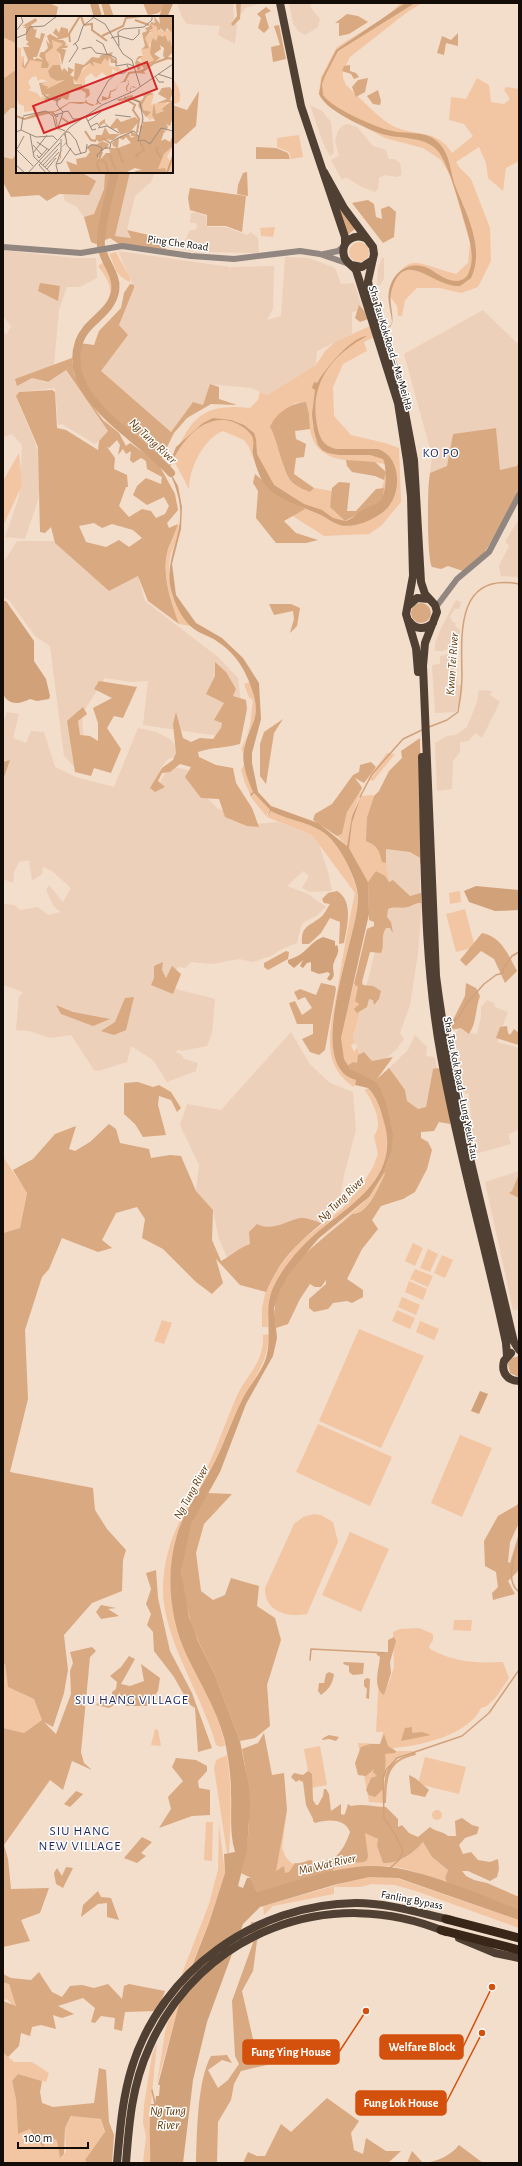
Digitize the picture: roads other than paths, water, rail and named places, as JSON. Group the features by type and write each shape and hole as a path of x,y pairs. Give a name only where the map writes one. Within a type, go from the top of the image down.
{"highway":[{"name":"Fanling Bypass","path":"446,1919 519,1938"},
{"name":"Fanling Bypass","path":"441,1930 519,1950"}],"main road":[{"name":"Sha Tau Kok Road – Ma Mei Ha","path":"280,3 302,106 345,237 344,256 356,270 400,386 414,460 421,582 422,588 429,600 436,607"},
{"name":"Sha Tau Kok Road – Ma Mei Ha","path":"324,172 344,208 374,249 371,260 369,286 378,328"},
{"path":"345,245 355,237 368,239"},
{"path":"350,264 362,267 371,260"},
{"name":"Sha Tau Kok Road – Ma Mei Ha","path":"383,342 398,403 409,472 414,576 406,614 416,648 423,724"},
{"path":"408,606 417,598 429,600"},
{"path":"423,724 423,656 426,643 437,614 436,607"},
{"path":"408,621 413,626 422,628 429,626 435,621"},
{"name":"Sha Tau Kok Road – Lung Yeuk Tau","path":"423,724 436,976 442,1023 482,1211 514,1342 519,1351 512,1352 507,1356 503,1363 504,1371 507,1377 516,1381 519,1388"},
{"name":"Sha Tau Kok Road – Lung Yeuk Tau","path":"424,739 429,973 436,1023 449,1094 505,1337 507,1356"},
{"name":"Fanling Bypass","path":"117,2163 123,2105 136,2054 154,2018 185,1977 206,1957 228,1941 275,1918 317,1907 367,1904 399,1907 446,1919"},
{"name":"Fanling Bypass","path":"126,2163 131,2108 142,2064 162,2021 192,1982 227,1952 268,1929 292,1921 318,1915 366,1913 407,1920 441,1930"},
{"path":"446,1919 519,1933"},
{"path":"441,1930 495,1953 519,1958"}],"street":[{"path":"320,254 337,252 345,245"},
{"name":"Ping Che Road","path":"3,247 74,253 95,252 112,247 140,247 191,256 234,259 293,251 320,254 350,264"},
{"path":"436,607 457,579 489,552 519,495"}],"water":[{"path":"405,3 415,3 338,51 322,84 323,95 328,100 355,117 375,126 392,131 430,136 440,144 447,155 456,188 473,232 476,256 475,267 471,278 460,286 450,285 420,272 411,270 403,272 396,279 391,293 392,321 388,298 389,291 397,274 407,267 425,267 447,279 455,281 459,281 467,276 470,269 472,256 471,248 456,194 445,164 437,150 432,145 418,140 382,134 346,118 329,106 319,94 322,78 336,50"},
{"path":"367,336 343,352 326,372 320,383 315,410 319,433 322,440 328,446 336,449 378,449 391,458 397,474 396,491 389,506 380,515 359,524 346,526 340,525 272,492 264,484 256,467 253,454 252,436 239,424 233,422 222,420 212,422 193,432 179,450 169,470 178,486 182,507 181,529 172,564 176,595 196,623 222,638 243,658 259,683 261,719 252,753 252,763 258,792 271,806 318,823 347,846 352,816 361,796 352,823 349,848 368,882 369,914 341,1038 344,1059 350,1069 375,1081 380,1088 386,1103 393,1134 391,1152 384,1173 369,1197 318,1239 289,1274 280,1290 274,1308 277,1338 273,1356 246,1404 220,1472 191,1524 181,1571 189,1617 197,1639 214,1673 240,1741 249,1788 250,1805 247,1850 238,1886 243,1888 247,1878 251,1878 257,1892 342,1869 370,1866 387,1867 405,1870 445,1881 519,1909 519,1920 398,1878 369,1877 334,1885 260,1907 243,1924 207,2022 193,2080 183,2163 150,2163 151,2104 155,2104 156,2096 159,2096 160,2085 158,2085 183,1989 209,1923 225,1873 224,1854 235,1852 231,1830 230,1772 224,1738 212,1706 181,1642 173,1612 170,1581 173,1550 183,1519 215,1462 243,1398 265,1361 269,1342 269,1304 278,1278 288,1263 307,1242 347,1209 371,1185 380,1172 386,1157 387,1140 382,1113 374,1095 368,1088 355,1085 356,1080 341,1070 334,1051 333,1026 343,969 356,917 358,892 356,885 340,851 325,833 271,811 267,817 270,810 254,793 251,796 250,794 253,792 243,757 247,738 255,717 256,704 254,696 249,681 237,659 216,640 193,628 182,616 175,601 170,584 169,573 180,519 180,507 173,481 164,466 168,468 176,447 203,423 213,418 231,420 244,425 254,433 257,454 274,485 304,504 322,510 333,518 345,521 378,503 382,498 385,487 386,474 383,459 370,455 339,455 322,450 318,445 314,431 312,414 315,390 312,388 314,382 317,383 332,362 346,348 361,338"},
{"path":"3,601 6,601 34,641 34,661 46,679 50,696 49,699 37,701 30,699 15,703 8,701 3,694"},
{"path":"476,886 519,890 519,910 495,911 469,902 464,891"},
{"path":"323,937 335,941 335,946 337,945 338,948 338,953 333,966 334,976 330,981 327,979 330,974 328,972 319,974 311,971 311,962 307,963 303,968 300,966 303,960 294,968 288,963 288,960 300,955 314,942"},
{"path":"480,1391 488,1394 479,1414 471,1411"}],"waterway":[{"name":"Ng Tung River","path":"94,3 98,16"},
{"path":"163,16 169,3"},
{"name":"Ng Tung River","path":"115,173 103,220 101,246 113,274 115,292 108,307 82,335 79,342 76,363 81,381 92,399 124,431 158,459 171,473"},
{"name":"Kwan Tei River","path":"429,727 447,720 458,712 462,684 463,624 467,609 473,596 484,587 499,583 519,584"},
{"name":"Kwan Tei River","path":"360,797 372,774 403,739 422,730"},
{"path":"451,1024 459,1017 466,1004 484,984 496,975 503,973 503,969 512,956 519,952"},
{"path":"519,1541 513,1561 511,1575 512,1581 519,1592"},
{"path":"310,1660 311,1649 388,1653"},
{"path":"390,1868 399,1860 403,1851 396,1836 384,1818 383,1779 386,1770 397,1758 462,1736 489,1713 519,1670"},
{"path":"152,2090 156,2105"}],"place":[{"name":"Welfare Block","path":"492,1987"},
{"name":"Fung Ying House","path":"366,2011"},
{"name":"Fung Lok House","path":"482,2033"}],"district":[{"name":"KO PO","path":"441,453"},
{"name":"SIU HANG VILLAGE","path":"132,1700"},
{"name":"SIU HANG NEW VILLAGE","path":"80,1838"}],"water label":[{"name":"Ma Wat River","path":"327,1864"}]}
